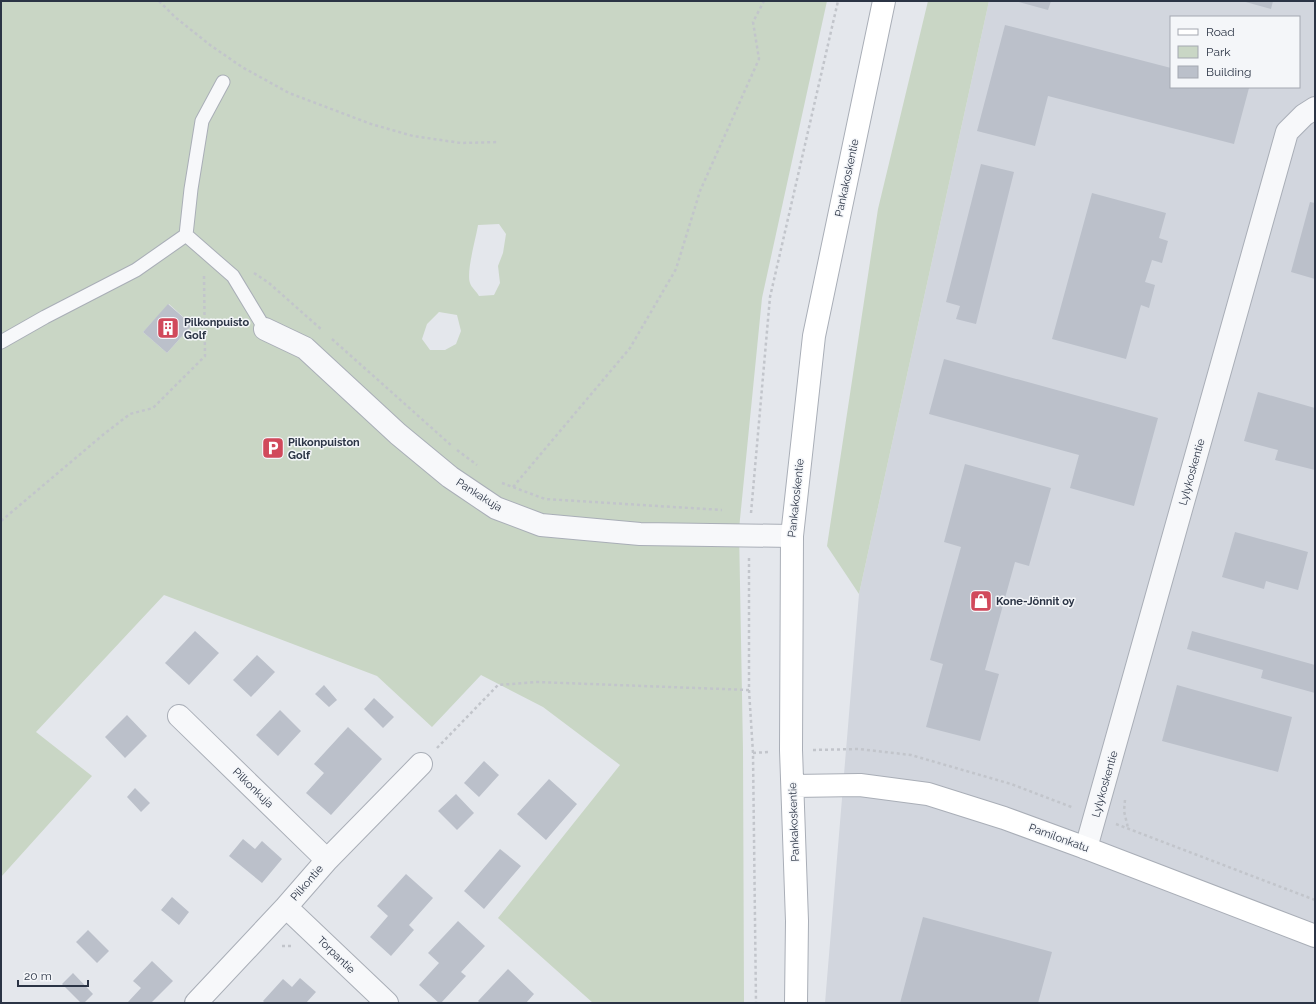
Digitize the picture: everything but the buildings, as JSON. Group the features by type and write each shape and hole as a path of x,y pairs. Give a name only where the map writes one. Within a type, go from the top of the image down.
{"main road":[{"name":"Pankakoskentie","path":"796,1003 797,921 791,750 792,536 814,336 884,1"},
{"name":"Pamilonkatu","path":"793,786 860,785 928,794 1004,818 1086,848 1315,936"}],"street":[{"name":"Lylykoskentie","path":"1086,848 1287,132 1304,115 1315,108"},
{"name":"Pankakuja","path":"265,329 305,348 398,434 450,477 496,508 541,525 640,534 792,536"},
{"name":"Pilkonkuja","path":"179,716 327,860"},
{"name":"Pilkontie","path":"196,1003 286,907 327,860 421,764"},
{"name":"Torpantie","path":"286,907 387,1003"}],"lane":[{"path":"1,342 45,317 136,270 186,235 191,189 202,121 223,82"},
{"path":"186,235 233,276 265,329"}],"path":[{"path":"159,1 175,17 210,45 242,67 289,93 371,124 413,136 461,143 499,142"},
{"path":"496,508 630,348 676,269 700,191 759,59 753,22 764,1"},
{"path":"756,1003 753,761 749,690 748,551 751,512 770,297 838,1"},
{"path":"1,522 130,414 153,408 205,356 204,250"},
{"path":"269,282 456,450 481,468"},
{"path":"500,482 545,499 727,510"},
{"path":"421,764 498,685 537,682 749,690"},
{"path":"276,946 292,946 299,949"}],"shaded area":[{"path":"989,1 1315,1 1315,1003 825,1003 859,594"}],"green space":[{"path":"1,1 827,1 762,298 739,529 743,750 744,1003 593,1003 498,918 620,765 543,707 481,675 432,727 377,676 164,595 36,732 92,776 1,877","holes":["499,224 506,234 503,253 498,266 500,283 494,295 479,296 471,285 469,278 470,263 478,225","169,304 192,325 167,353 143,332","439,312 457,315 461,331 456,344 445,350 430,350 422,339 427,324"]},
{"path":"928,1 989,1 859,594 827,546 878,209"}],"place":[{"name":"Pilkonpuisto Golf","path":"168,328"},
{"name":"Pilkonpuiston Golf","path":"273,448"},
{"name":"Kone-Jönnit oy","path":"981,601"}]}
